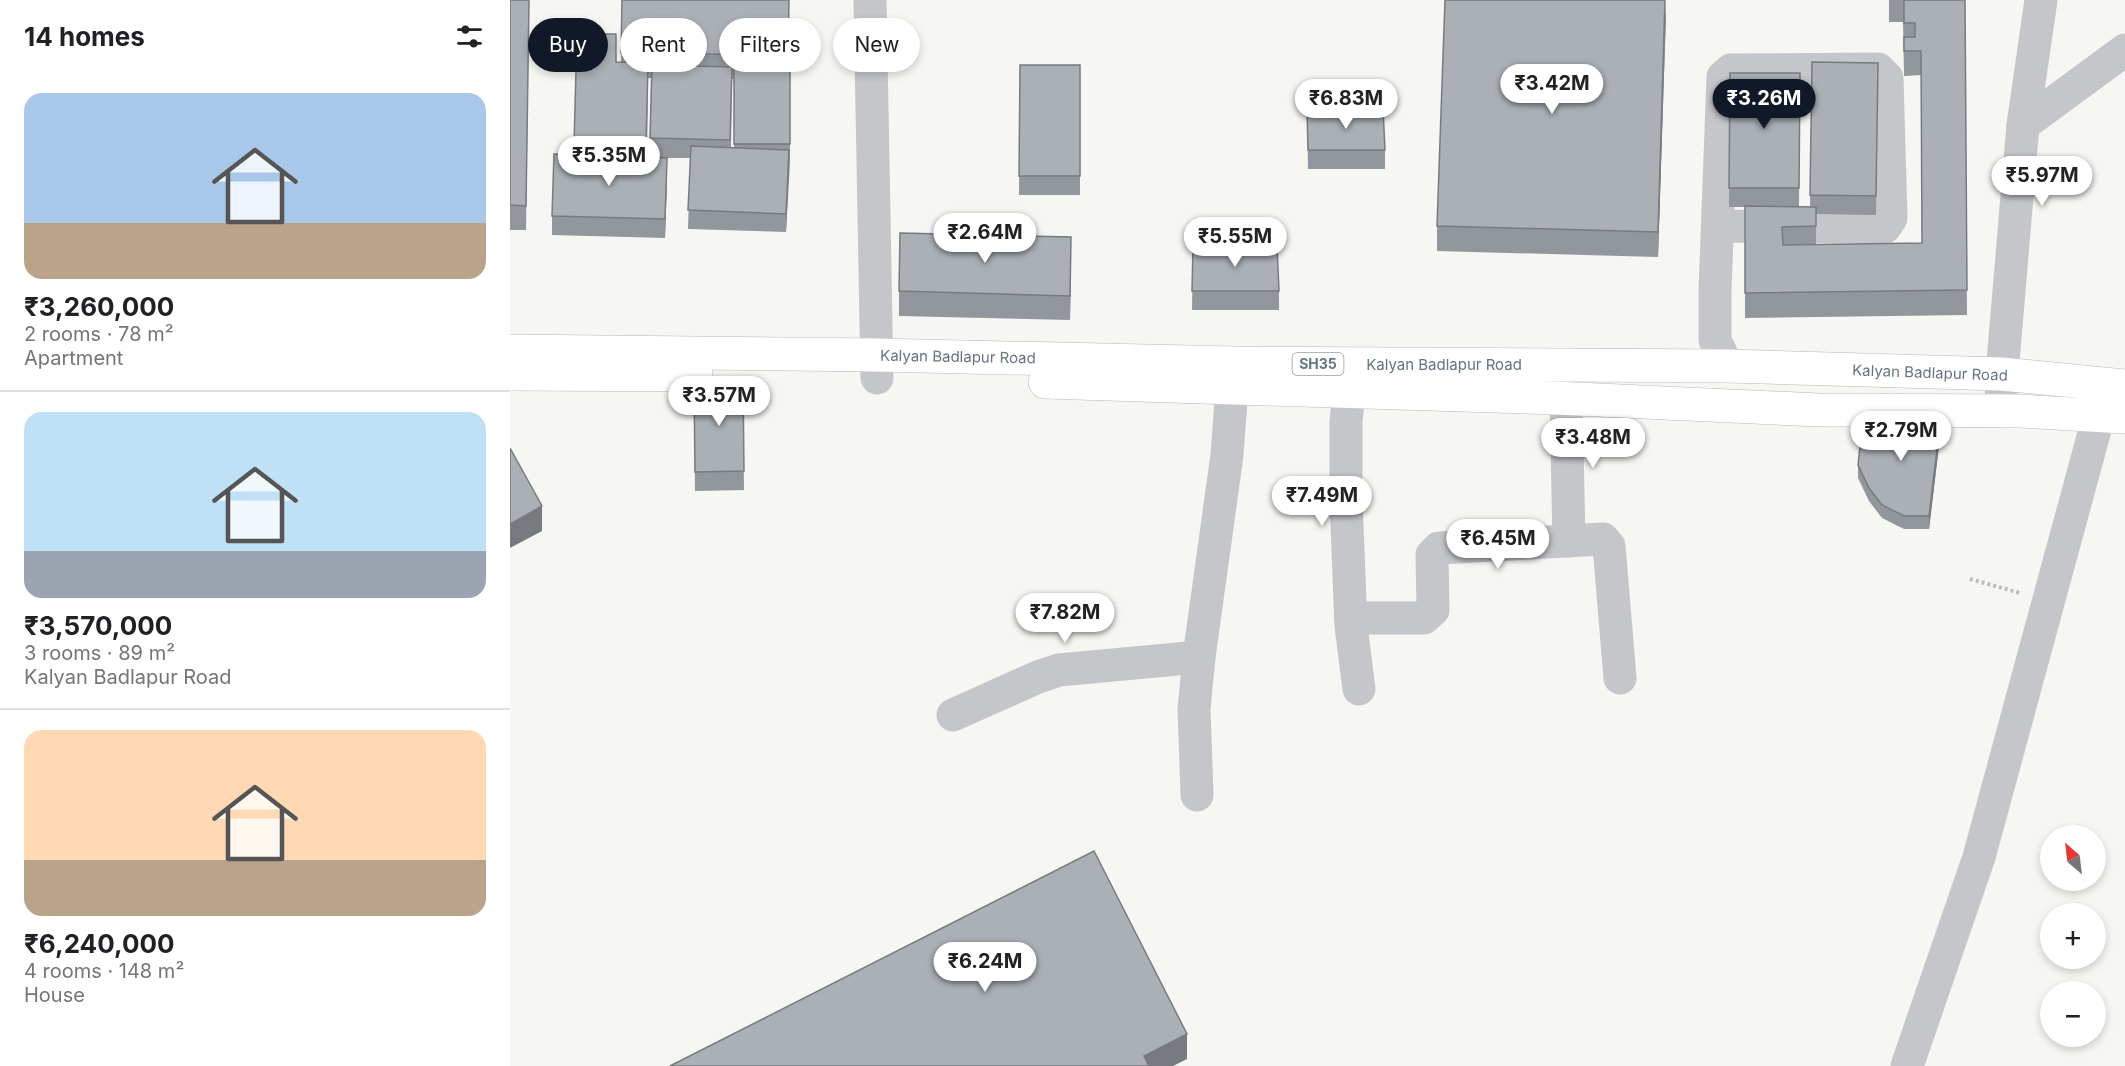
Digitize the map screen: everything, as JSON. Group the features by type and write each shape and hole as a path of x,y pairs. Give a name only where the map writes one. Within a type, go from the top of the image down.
{"main road":[{"name":"Kalyan Badlapur Road","path":"510,351 878,367 1232,387 1350,377 1566,398 1863,411 2001,411 2112,416"},
{"name":"Kalyan Badlapur Road","path":"510,374 878,367 1350,377 1727,366 1866,372 2002,374 2125,386"},
{"path":"1863,411 1866,372"}],"street":[{"path":"870,0 878,367"},
{"path":"2001,411 2002,374 2024,125 2041,0"},
{"path":"2024,125 2125,50"},
{"path":"1726,405 1727,366 1715,340 1728,226 1723,77 1731,70 1878,69 1887,78 1891,218 1885,227 1728,226"},
{"path":"1350,377 1346,421 1351,618 1359,689"},
{"path":"1197,795 1194,709 1227,455 1232,387"},
{"path":"1566,398 1569,541"},
{"path":"1907,1066 1979,857 2112,416"},
{"path":"1351,618 1424,618 1432,610 1432,555 1438,548 1603,539 1609,546 1620,678"},
{"path":"953,715 1059,670 1199,657"}],"path":[{"path":"1970,579 2026,594"}],"building":[{"path":"510,0 529,0 526,206 510,205"},
{"path":"622,0 789,0 789,18 719,18 719,54 707,54 707,18 622,18"},
{"path":"1445,0 1665,0 1658,232 1437,226"},
{"path":"1904,0 1965,0 1967,290 1745,293 1745,206 1816,207 1816,226 1782,227 1783,245 1922,243 1921,51 1904,51 1904,37 1915,37 1915,23 1904,23"},
{"path":"608,34 616,34 616,62 620,62 620,72 648,72 646,145 574,144 576,72 608,72"},
{"path":"1812,62 1878,63 1876,196 1810,195"},
{"path":"1020,65 1080,65 1080,176 1019,176"},
{"path":"707,66 719,67 719,72 732,72 730,140 650,138 652,72 707,72"},
{"path":"734,72 790,72 790,144 734,144"},
{"path":"1730,73 1800,73 1799,188 1729,188"},
{"path":"1383,108 1385,150 1308,150 1307,110"},
{"path":"691,146 789,150 786,214 688,210"},
{"path":"554,154 667,158 665,219 552,216"},
{"path":"900,233 1071,237 1070,296 899,291"},
{"path":"1277,245 1279,291 1192,291 1193,246"},
{"path":"743,382 744,471 695,472 694,383"},
{"path":"1941,416 1929,516 1904,516 1882,505 1869,488 1858,465 1863,419"},
{"path":"510,448 542,506 510,524"},
{"path":"1094,851 1187,1034 1144,1056 1149,1066 670,1066"}]}
